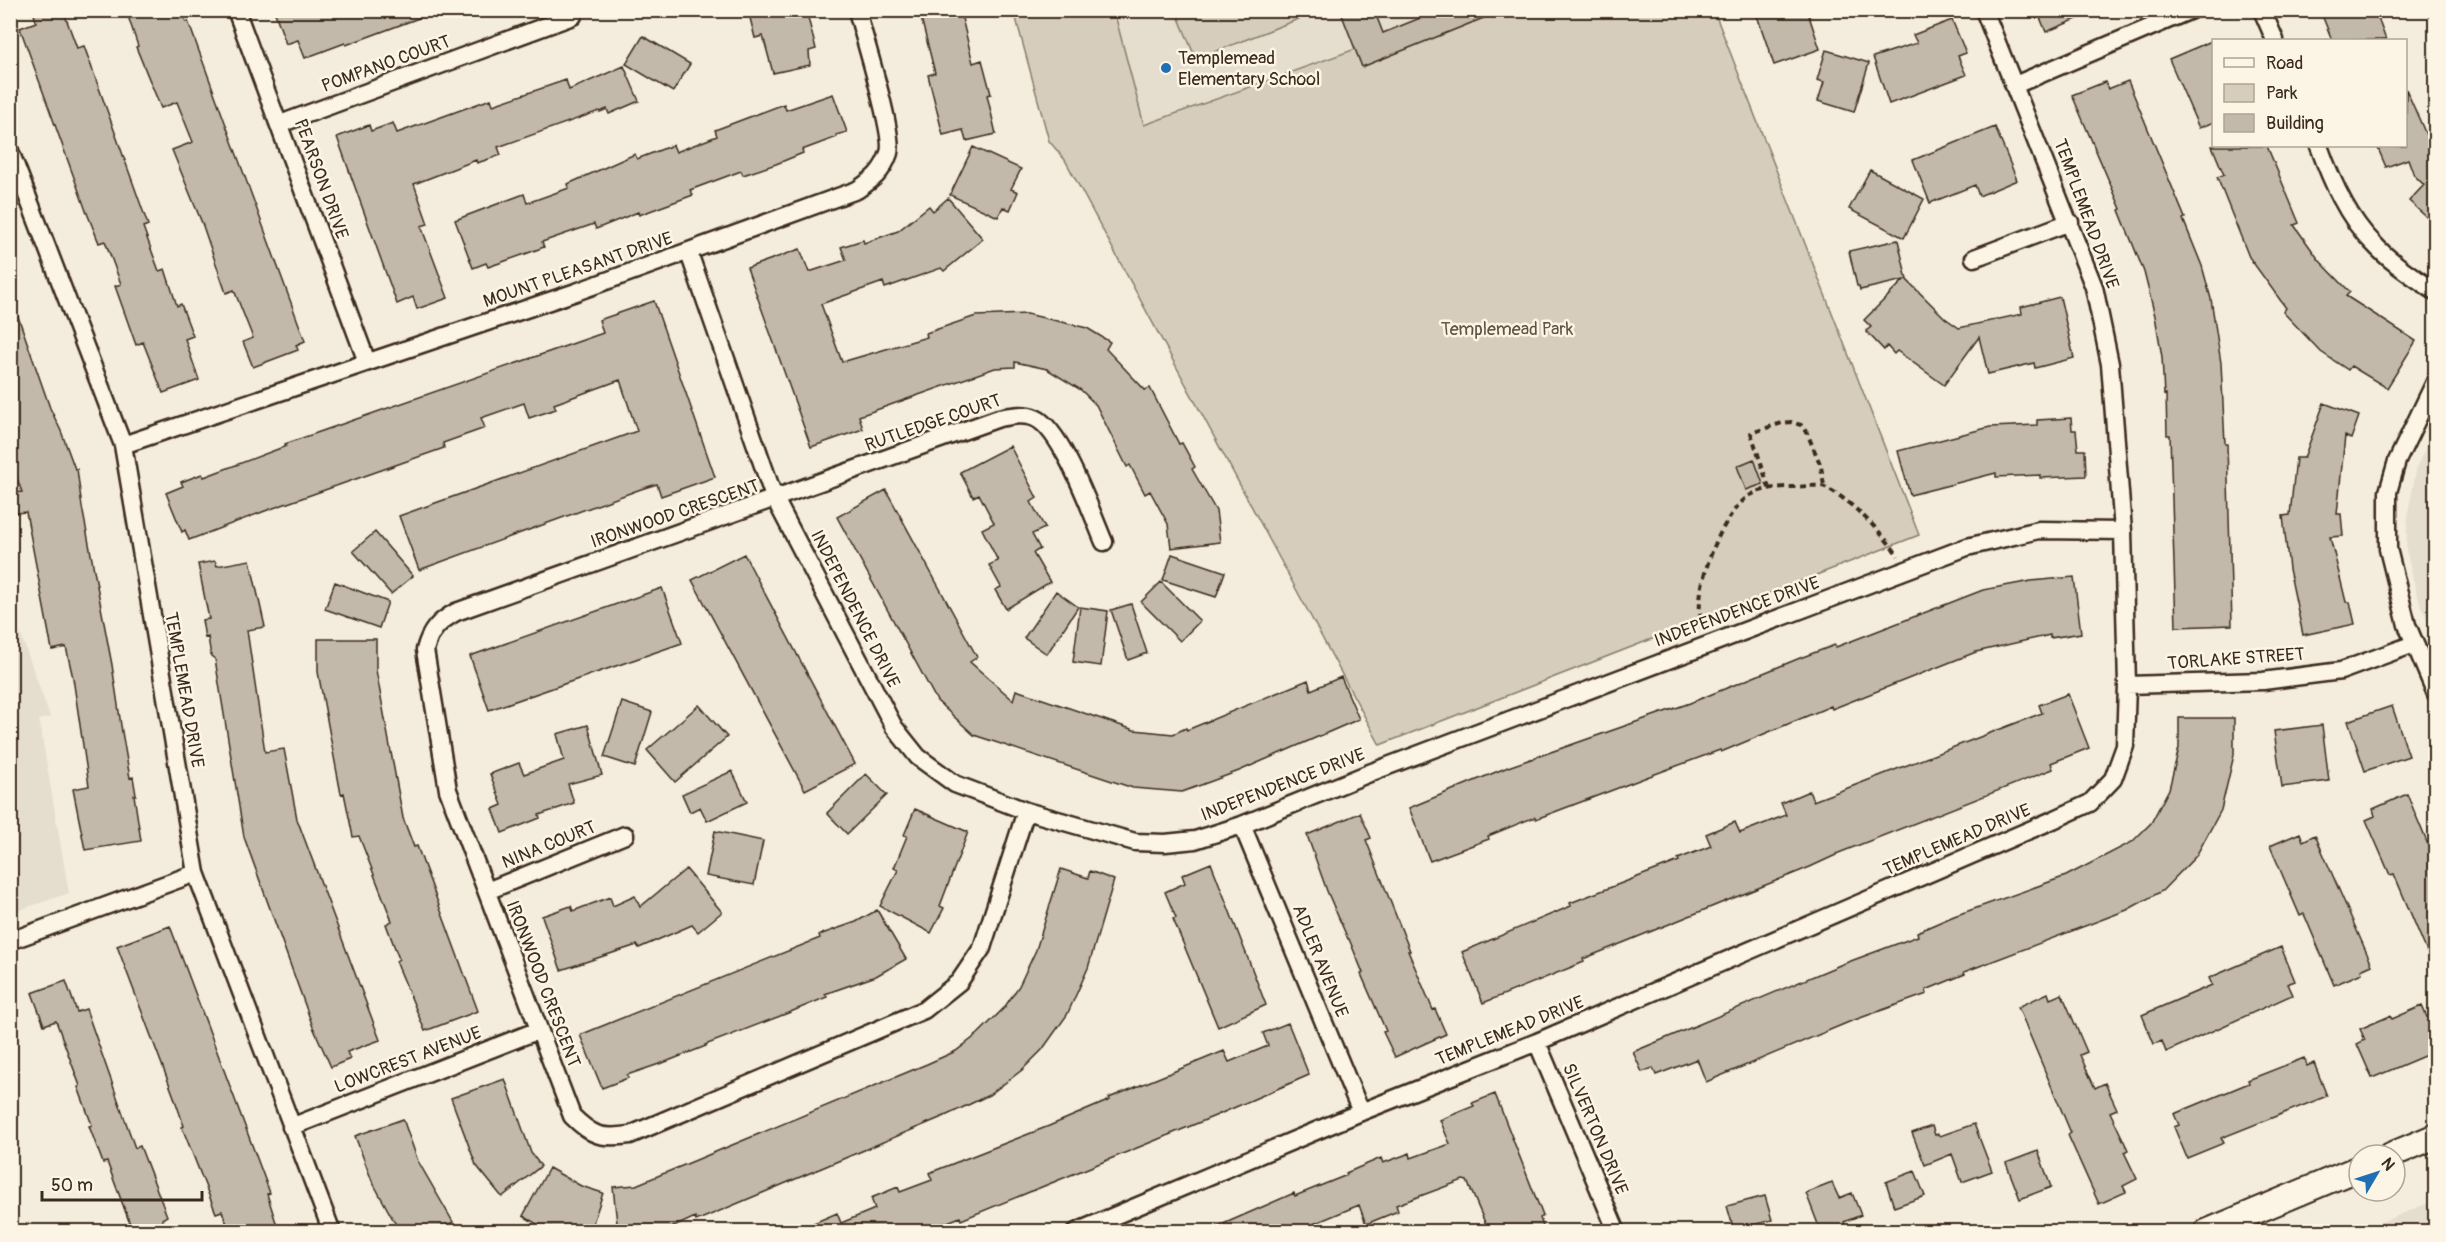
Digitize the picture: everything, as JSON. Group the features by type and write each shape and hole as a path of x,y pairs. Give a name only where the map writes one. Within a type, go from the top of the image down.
{"main road":[{"path":"2407,1148 2436,1136"},
{"path":"2206,1232 2347,1173"}],"street":[{"name":"PEARSON DRIVE","path":"236,10 367,362"},
{"name":"MOUNT PLEASANT DRIVE","path":"123,445 689,253 857,190 879,174 890,151 887,124 856,10"},
{"name":"TEMPLEMEAD DRIVE","path":"1076,1232 1361,1112 1537,1042 2090,804 2113,779 2125,746 2127,685 2123,531 2110,364 2094,287 1984,10"},
{"path":"2015,85 2191,10"},
{"path":"2262,10 2275,39"},
{"name":"POMPANO COURT","path":"280,124 573,16"},
{"path":"2319,147 2327,168 2349,211 2372,243 2399,267 2436,292"},
{"name":"TEMPLEMEAD DRIVE","path":"10,151 123,445 196,873 332,1232"},
{"path":"1974,258 2070,222"},
{"name":"INDEPENDENCE DRIVE","path":"689,253 776,499 894,727 918,757 956,784 1026,811 1135,842 1165,843 1195,840 1242,825 1372,772 1967,547 2039,530 2123,531"},
{"path":"2436,380 2397,461 2388,492 2388,549 2407,625 2436,694"},
{"name":"RUTLEDGE COURT","path":"776,499 999,418 1024,415 1036,418 1048,426 1060,444 1104,542"},
{"name":"IRONWOOD CRESCENT","path":"776,499 456,612 441,620 429,635 424,650 448,790 572,1116 587,1131 600,1136 630,1135 924,1010 959,982 982,948 1026,811"},
{"name":"TORLAKE STREET","path":"2127,685 2263,681 2341,670 2414,644"},
{"name":"ADLER AVENUE","path":"1242,825 1361,1112"},
{"name":"NINA COURT","path":"487,891 625,835"},
{"path":"10,941 196,873"},
{"name":"LOWCREST AVENUE","path":"291,1127 539,1030"},
{"name":"SILVERTON DRIVE","path":"1537,1042 1617,1232"}],"path":[{"path":"1769,488 1751,434 1791,422 1801,425 1807,433 1821,465 1824,486"},
{"path":"1706,644 1700,601 1706,568 1714,545 1727,520 1748,496 1769,488 1824,486 1874,526 1895,551 1906,569"}],"shaded area":[{"name":"Templemead Elementary School","path":"1014,11 1461,11 1144,125 1049,141"},
{"path":"2435,428 2435,638 2417,595 2406,550 2408,512 2417,466"},
{"path":"10,604 50,717 39,720 69,893 11,913"},
{"path":"2435,1200 2435,1231 2360,1231"}],"green space":[{"name":"Templemead Park","path":"1014,11 1114,11 1144,125 1461,11 1714,11 1919,535 1380,745 1065,160 1049,141"},
{"path":"1176,11 1319,11 1196,59"}],"building":[{"path":"33,10 63,10 77,48 84,46 148,225 143,227 159,271 165,269 177,306 181,304 193,336 185,339 199,380 163,393 143,342 136,345 115,286 121,284 105,241 99,243 85,208 20,28 36,22"},
{"path":"126,10 181,10 186,22 188,21 305,341 296,345 298,350 253,367 243,342 253,338 234,290 226,293 202,223 172,150 193,142 177,102 161,108 136,47 138,46"},
{"path":"274,10 434,10 435,12 305,58 298,40 286,44"},
{"path":"748,10 806,10 816,49 809,51 810,65 773,73 763,36 755,38"},
{"path":"919,10 960,10 973,63 982,60 991,94 987,95 996,134 966,141 963,130 943,135 928,75 935,73"},
{"path":"1340,10 1374,10 1383,33 1440,10 1501,11 1362,67"},
{"path":"1755,10 1807,10 1820,49 1774,65"},
{"path":"2037,10 2096,10 2096,11 2046,32"},
{"path":"2320,10 2375,10 2386,39 2332,39"},
{"path":"1952,20 1966,53 1958,56 1966,75 1889,104 1873,57 1917,43 1913,35"},
{"path":"643,36 690,64 673,92 626,64"},
{"path":"2212,41 2212,123 2199,128 2169,59"},
{"path":"1826,50 1869,63 1854,112 1818,101 1824,82 1817,80"},
{"path":"624,66 639,101 609,114 607,109 599,111 498,147 501,155 477,163 476,160 414,184 428,224 421,226 448,298 417,309 413,297 397,304 337,137 369,125 371,131 393,123 397,133 491,99 493,105 566,80 569,90"},
{"path":"2128,81 2185,218 2183,219 2202,266 2211,299 2221,363 2225,444 2227,444 2232,625 2176,627 2170,435 2167,435 2166,394 2164,395 2162,357 2155,316 2144,272 2119,210 2121,209 2072,95 2105,82 2108,89"},
{"path":"2407,91 2431,146 2436,146 2432,149 2436,158 2436,226 2409,201 2424,185 2414,175 2408,159 2386,167 2377,147 2407,147"},
{"path":"833,94 847,132 836,135 837,137 802,150 803,153 776,164 743,175 741,171 690,190 693,195 639,215 638,212 596,229 594,224 542,242 544,247 528,253 488,267 486,263 473,268 455,220 524,194 527,203 569,188 568,184 635,154 637,159 673,145 676,152 717,136 715,130 784,104 786,110"},
{"path":"1995,127 2017,180 1979,196 1975,185 1930,203 1913,160"},
{"path":"973,147 1021,169 1011,189 1018,192 1010,210 1003,207 998,217 950,195"},
{"path":"2212,147 2267,147 2299,223 2294,225 2319,260 2350,292 2346,296 2416,341 2387,388 2351,366 2348,370 2321,352 2283,312 2286,308 2249,257 2217,177 2224,175"},
{"path":"1870,170 1924,199 1904,238 1849,209"},
{"path":"948,198 983,239 944,271 941,268 885,288 883,282 821,304 842,362 927,337 926,333 976,316 1027,314 1087,328 1110,342 1106,349 1145,390 1150,388 1179,444 1182,443 1195,467 1192,469 1216,511 1220,542 1171,548 1168,524 1150,491 1145,494 1130,465 1127,467 1096,405 1081,390 1047,369 1015,362 1015,367 995,368 859,416 863,429 811,447 747,268 800,249 809,272 846,260 841,247 863,240 864,243 898,231 929,206 933,211"},
{"path":"1898,240 1907,280 1945,318 1959,328 2022,314 2021,307 2060,297 2074,358 2035,368 2034,363 1988,374 1979,337 1944,385 1897,351 1894,354 1887,346 1884,350 1866,331 1871,327 1864,320 1904,280 1860,290 1857,286 1849,251"},
{"path":"654,301 715,477 661,496 657,484 641,489 419,570 399,516 637,431 620,380 554,404 556,409 529,418 524,403 481,418 485,428 443,443 444,448 189,540 185,530 182,532 166,493 183,486 181,482 202,474 204,477 286,446 285,444 603,333 599,320"},
{"path":"13,302 50,408 75,469 77,469 130,778 133,777 141,841 85,850 73,789 89,786 73,678 66,647 52,650 26,512 16,513 13,493 22,492 10,459 10,303"},
{"path":"2324,403 2359,416 2351,439 2345,436 2337,514 2341,514 2343,536 2330,537 2346,602 2350,602 2355,624 2303,635 2289,569 2283,516 2290,515 2296,458 2304,458"},
{"path":"2071,418 2072,430 2076,430 2078,450 2085,450 2086,476 1996,477 1996,473 1910,495 1898,451 1990,427 2037,425 2037,420"},
{"path":"1010,446 1037,498 1031,502 1045,528 1032,534 1040,549 1033,553 1050,582 1006,609 995,590 1001,587 989,565 998,561 982,529 994,523 979,494 973,497 960,472"},
{"path":"1754,459 1763,484 1746,490 1737,466"},
{"path":"886,490 977,657 970,662 1013,700 1016,690 1134,730 1173,734 1308,680 1311,690 1341,677 1359,719 1239,771 1182,792 1133,788 974,735 937,701 837,517"},
{"path":"375,532 413,576 391,594 353,551"},
{"path":"744,554 855,764 805,790 692,580"},
{"path":"1172,554 1225,572 1216,597 1163,580"},
{"path":"250,560 265,627 247,630 265,752 284,749 297,819 380,1040 347,1052 350,1059 331,1067 313,1027 244,837 215,659 211,656 208,637 205,638 202,620 209,619 198,564 215,561 217,566"},
{"path":"2074,577 2081,633 2050,638 2050,635 1976,652 1832,709 1831,706 1721,752 1720,750 1536,819 1535,817 1488,836 1489,839 1430,861 1409,808 1508,767 1690,703 1800,658 1835,645 1836,647 1983,590 2031,581"},
{"path":"335,582 388,602 379,628 325,609"},
{"path":"1161,582 1200,621 1180,641 1141,602"},
{"path":"662,588 682,643 489,710 470,656"},
{"path":"1056,591 1078,607 1047,654 1024,638"},
{"path":"1131,604 1147,653 1128,660 1111,610"},
{"path":"1080,607 1108,611 1101,666 1073,662"},
{"path":"318,639 376,639 376,670 403,818 414,847 417,846 478,1011 425,1031 396,961 399,959 386,924 392,921 359,836 353,837 344,793 341,794 318,672"},
{"path":"2068,694 2089,748 2051,763 2053,769 1836,854 1810,867 1583,959 1584,962 1483,1003 1462,952 1571,906 1570,903 1679,861 1678,859 1711,846 1706,834 1735,822 1740,833 1786,815 1781,803 1809,791 1813,801 2042,713 2039,705"},
{"path":"622,702 652,712 635,767 604,757"},
{"path":"699,705 727,737 675,782 647,750"},
{"path":"2392,706 2409,756 2365,771 2348,721"},
{"path":"2179,718 2234,718 2234,755 2221,810 2196,856 2162,891 2127,910 1964,972 1965,974 1926,990 1927,994 1849,1022 1706,1082 1697,1059 1656,1075 1653,1068 1642,1072 1633,1052 1840,965 1918,936 1917,932 1954,916 2066,876 2132,842 2151,823 2169,789 2179,748"},
{"path":"588,725 602,775 568,784 574,803 539,815 540,818 502,833 493,809 502,805 490,774 519,763 524,774 564,760 557,734"},
{"path":"2322,725 2329,781 2282,787 2274,731"},
{"path":"732,771 747,802 707,821 700,807 690,812 682,794"},
{"path":"866,774 887,795 847,834 827,813"},
{"path":"2407,794 2436,864 2435,971 2394,874 2390,875 2366,820 2375,816 2373,809"},
{"path":"915,809 968,832 940,906 944,908 931,933 880,906 898,870 894,868"},
{"path":"1360,813 1371,838 1366,840 1410,951 1408,951 1433,1010 1435,1009 1446,1034 1395,1057 1383,1032 1386,1031 1361,974 1363,973 1327,891 1307,835"},
{"path":"715,831 763,841 754,885 706,876"},
{"path":"2300,833 2303,841 2315,835 2372,965 2361,970 2362,973 2334,985 2304,914 2300,916 2270,846"},
{"path":"1211,863 1266,1005 1218,1027 1173,919 1176,918 1165,892 1185,883 1182,875"},
{"path":"686,869 722,912 698,932 692,925 639,948 637,945 561,970 542,916 571,906 573,911 610,897 613,906 635,896 640,907"},
{"path":"1061,869 1088,878 1090,871 1114,880 1088,968 1067,1015 1042,1050 1022,1070 989,1095 947,1115 696,1221 695,1217 663,1232 618,1232 613,1187 636,1185 927,1064 956,1051 978,1034 1004,1008 1019,986 1036,950"},
{"path":"877,910 906,959 876,976 825,994 827,997 668,1061 627,1075 628,1078 602,1088 580,1035 820,938 819,935 856,922"},
{"path":"170,926 270,1193 267,1194 279,1232 230,1232 222,1211 216,1213 182,1127 184,1126 173,1094 117,946"},
{"path":"2281,947 2295,981 2287,984 2292,995 2166,1052 2162,1041 2154,1044 2142,1015 2212,985 2209,978"},
{"path":"66,981 77,1012 86,1009 135,1148 140,1146 167,1216 162,1219 166,1232 133,1232 107,1162 103,1163 89,1126 92,1125 78,1087 80,1086 56,1021 44,1025 32,993"},
{"path":"2048,993 2050,999 2062,994 2087,1052 2080,1055 2095,1088 2105,1083 2117,1109 2110,1112 2128,1150 2124,1152 2137,1179 2123,1186 2126,1192 2099,1204 2068,1135 2071,1133 2018,1007"},
{"path":"2422,1006 2427,1017 2436,1014 2436,1051 2372,1078 2357,1044 2365,1040 2360,1029"},
{"path":"1288,1023 1309,1075 1215,1116 961,1220 960,1217 923,1232 793,1232 837,1213 841,1223 875,1209 871,1198 898,1187 900,1192 932,1180 929,1173 1049,1126 1110,1100 1109,1098 1224,1051 1229,1062 1268,1046 1263,1033"},
{"path":"2304,1058 2307,1066 2314,1063 2327,1096 2221,1138 2224,1143 2187,1158 2174,1127 2179,1125 2174,1114 2249,1083 2248,1080"},
{"path":"505,1079 531,1153 541,1166 502,1197 476,1165 451,1098"},
{"path":"1495,1094 1543,1216 1540,1218 1545,1232 1489,1232 1467,1181 1463,1180 1396,1205 1398,1211 1366,1224 1359,1205 1294,1232 1205,1232 1294,1193 1295,1196 1347,1175 1346,1173 1381,1158 1383,1163 1410,1153 1411,1158 1450,1144 1440,1120 1474,1106 1472,1103"},
{"path":"403,1119 418,1161 453,1222 436,1232 400,1232 372,1181 355,1136"},
{"path":"1974,1124 1992,1171 1962,1182 1952,1154 1925,1165 1912,1133 1932,1126 1935,1135 1940,1136"},
{"path":"2038,1151 2051,1187 2020,1199 2006,1163"},
{"path":"549,1168 581,1186 603,1193 590,1232 564,1232 551,1227 549,1231 523,1216"},
{"path":"1915,1171 1925,1196 1894,1207 1886,1182"},
{"path":"1832,1183 1839,1198 1852,1193 1861,1215 1844,1222 1848,1232 1821,1232 1806,1193"},
{"path":"1765,1196 1772,1220 1734,1230 1727,1206"}],"place":[{"name":"Templemead Elementary School","path":"1166,68"}]}
